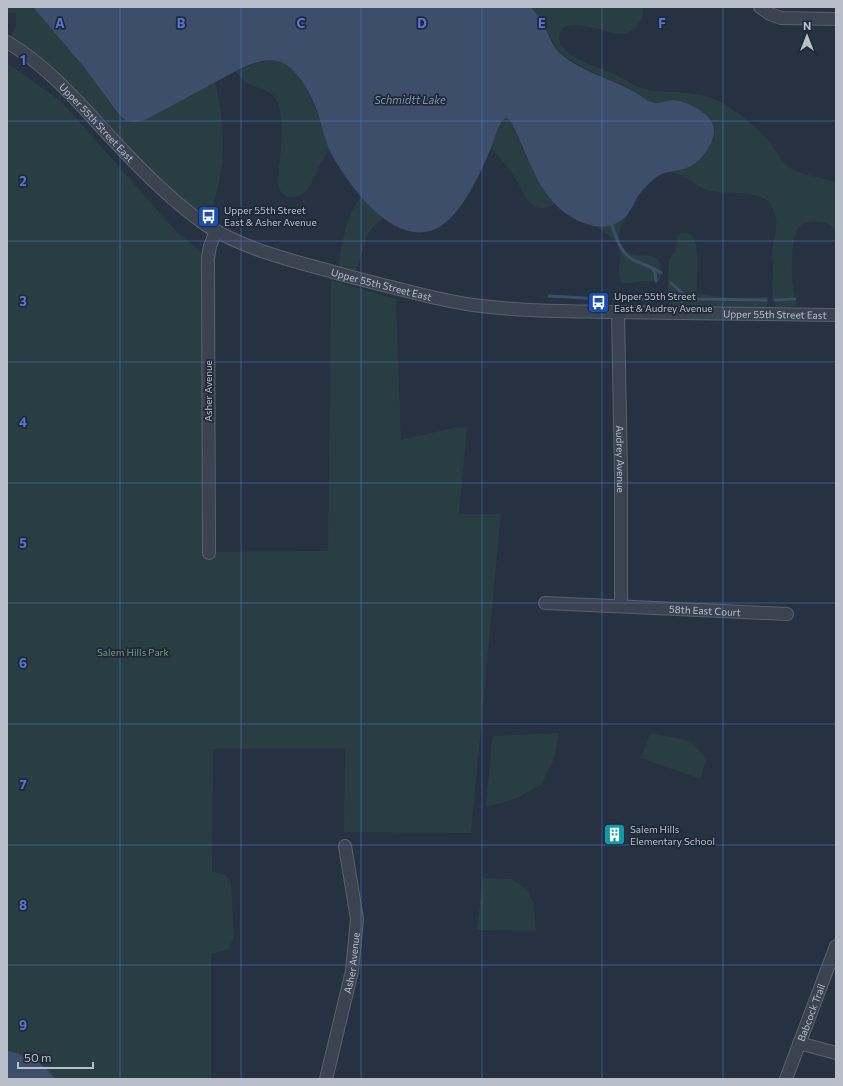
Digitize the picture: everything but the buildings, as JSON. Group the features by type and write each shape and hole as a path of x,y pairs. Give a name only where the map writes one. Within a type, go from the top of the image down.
{"street":[{"path":"760,7 775,17 784,19 796,13 836,19"},
{"name":"Upper 55th Street East","path":"7,42 32,58 60,83 130,159 157,186 191,214 216,231 249,246 290,260 452,302 503,309 836,315"},
{"name":"Asher Avenue","path":"209,553 208,258 210,246 216,231"},
{"name":"Audrey Avenue","path":"618,312 621,476 621,606"},
{"name":"58th East Court","path":"545,603 788,614"},
{"name":"Asher Avenue","path":"326,1079 352,971 357,919 345,846"},
{"name":"Babcock Trail","path":"786,1079 836,946"},
{"path":"799,1043 836,1053"}],"green space":[{"path":"7,7 33,7 83,66 116,112 127,120 138,121 147,119 215,82 223,133 223,150 218,185 209,219 177,194 154,173 61,75 25,46 10,37 15,28 16,19 15,13 7,13"},
{"path":"530,7 643,7 643,15 640,22 628,33 621,34 585,26 567,26 561,30 559,38 560,42 568,53 583,62 616,75 641,88 653,91 697,94 725,104 742,116 765,137 782,160 793,170 836,182 836,230 828,224 813,221 801,225 796,232 792,256 792,275 797,306 776,307 774,304 772,290 772,255 776,229 776,217 768,201 751,194 711,191 704,189 678,174 664,172 691,166 708,148 715,130 714,125 706,115 694,106 681,101 673,100 655,103 647,100 634,91 572,61 553,43 541,21"},
{"path":"265,61 276,61 283,63 292,69 300,78 307,89 318,114 330,149 309,188 299,196 285,196 279,189 278,183 282,135 280,110 275,97 240,78 236,71"},
{"name":"Salem Hills Park","path":"7,63 61,101 175,230 208,258 209,552 328,551 331,280 396,299 401,440 457,427 467,427 459,514 501,514 471,833 344,832 345,749 213,749 212,871 225,875 231,882 234,935 229,949 211,954 211,1079 7,1079"},
{"path":"505,118 511,122 526,157 541,186 554,204 548,207 539,208 529,202 510,171 491,148 499,127"},
{"path":"362,197 383,218 371,229 368,234 356,271 338,267 348,220 356,203"},
{"path":"630,211 620,230 619,239 621,244 627,252 631,254 655,257 660,263 661,269 659,281 644,281 627,284 622,283 619,271 620,255 616,243 606,233 592,226 613,224 626,216"},
{"path":"681,233 690,234 696,245 698,262 697,293 724,297 768,297 768,303 765,307 670,306 667,299 669,260 675,252 677,237"},
{"path":"559,733 554,759 541,785 515,799 486,807 492,739 494,736"},
{"path":"650,733 690,741 707,759 700,779 641,758"},
{"path":"483,878 512,879 527,890 534,904 536,931 477,930"}],"water":[{"name":"Schmidtt Lake","path":"33,7 530,7 540,18 555,47 564,57 582,68 634,91 645,99 654,103 678,100 700,110 711,121 714,127 714,135 705,153 695,164 685,169 661,174 648,184 640,193 624,218 610,226 600,227 590,225 573,218 560,209 549,197 540,184 512,124 505,118 498,128 477,180 457,211 441,226 424,232 407,231 391,223 375,211 348,181 330,151 316,108 308,90 296,74 285,64 279,61 267,60 247,66 147,119 138,122 131,122 120,116 83,66"},
{"path":"9,1051 35,1060 55,1079 7,1079 7,1052"}],"waterway":[{"path":"612,225 621,247 632,260 661,273"},
{"path":"652,268 655,272 656,281"},
{"path":"671,283 684,295 691,299 766,300"},
{"path":"681,292 682,302"},
{"path":"549,296 601,299"},
{"path":"614,299 653,300 656,297"},
{"path":"775,300 795,299"}],"place":[{"name":"Upper 55th Street East & Asher Avenue","path":"208,216"},
{"name":"Upper 55th Street East & Audrey Avenue","path":"599,302"},
{"name":"Salem Hills Elementary School","path":"615,835"}]}
